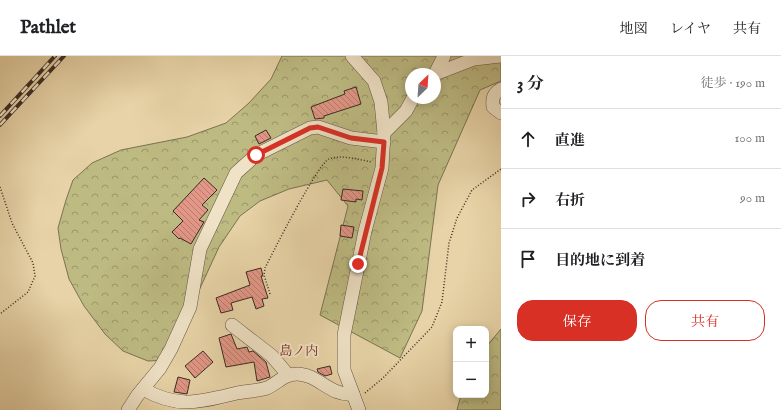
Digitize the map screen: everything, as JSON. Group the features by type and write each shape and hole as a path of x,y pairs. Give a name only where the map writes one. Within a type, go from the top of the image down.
{"street":[{"path":"352,56 374,81 382,108 384,137 382,163 362,245 344,335 344,370 355,401"},
{"path":"438,68 444,56"},
{"path":"441,72 474,58 501,56"},
{"path":"501,89 494,93 492,99 494,107 501,112"},
{"path":"128,410 160,368 182,326 190,307 200,249 236,173 256,155 310,128 318,127 351,138 384,137 406,111 410,104"},
{"path":"232,325 272,356 288,375"},
{"path":"142,390 156,397 170,401 201,401 266,388 288,375 302,374 355,401"}],"path":[{"path":"270,294 264,275 265,268 315,177 325,162 329,159 344,158 382,163"},
{"path":"355,401 383,378 432,326 442,302 450,243 457,218 472,190 501,169"},
{"path":"0,187 12,223 33,263 35,276 28,292 0,314"}],"green space":[{"path":"282,56 501,56 501,81 480,90 438,185 422,311 400,358 320,315 348,206 327,180 289,189 260,201 240,216 219,247 167,360 148,361 123,351 105,334 84,306 69,279 61,249 58,228 73,180 92,163 121,150 187,137 226,123 249,103 271,79"},
{"path":"501,329 501,410 457,410 460,398 489,398 489,343"}],"building":[{"path":"356,87 361,104 324,116 324,118 315,119 311,107 345,94 344,91"},
{"path":"266,130 271,138 259,144 255,136"},
{"path":"204,178 217,190 202,205 208,210 199,220 204,222 191,244 180,238 179,239 172,232 183,221 173,211"},
{"path":"343,189 363,191 362,200 356,199 356,202 341,200"},
{"path":"341,225 354,227 352,238 340,236"},
{"path":"261,268 263,276 261,276 268,298 262,299 264,306 256,309 252,297 231,303 233,310 221,313 216,298 250,285 246,272"},
{"path":"231,334 237,349 247,347 249,352 253,351 266,362 270,377 257,381 254,362 226,367 219,338"},
{"path":"203,351 213,362 195,378 185,366"},
{"path":"330,366 332,374 325,376 318,372 317,369"},
{"path":"178,377 190,380 187,394 174,392"}],"railway":[{"path":"0,116 55,56"},
{"path":"0,125 64,56"}],"district":[{"name":"島ノ内","path":"299,351"}],"route":[{"path":"256,155 310,128 318,127 351,138 384,142 382,168 365,231 358,264"}]}
